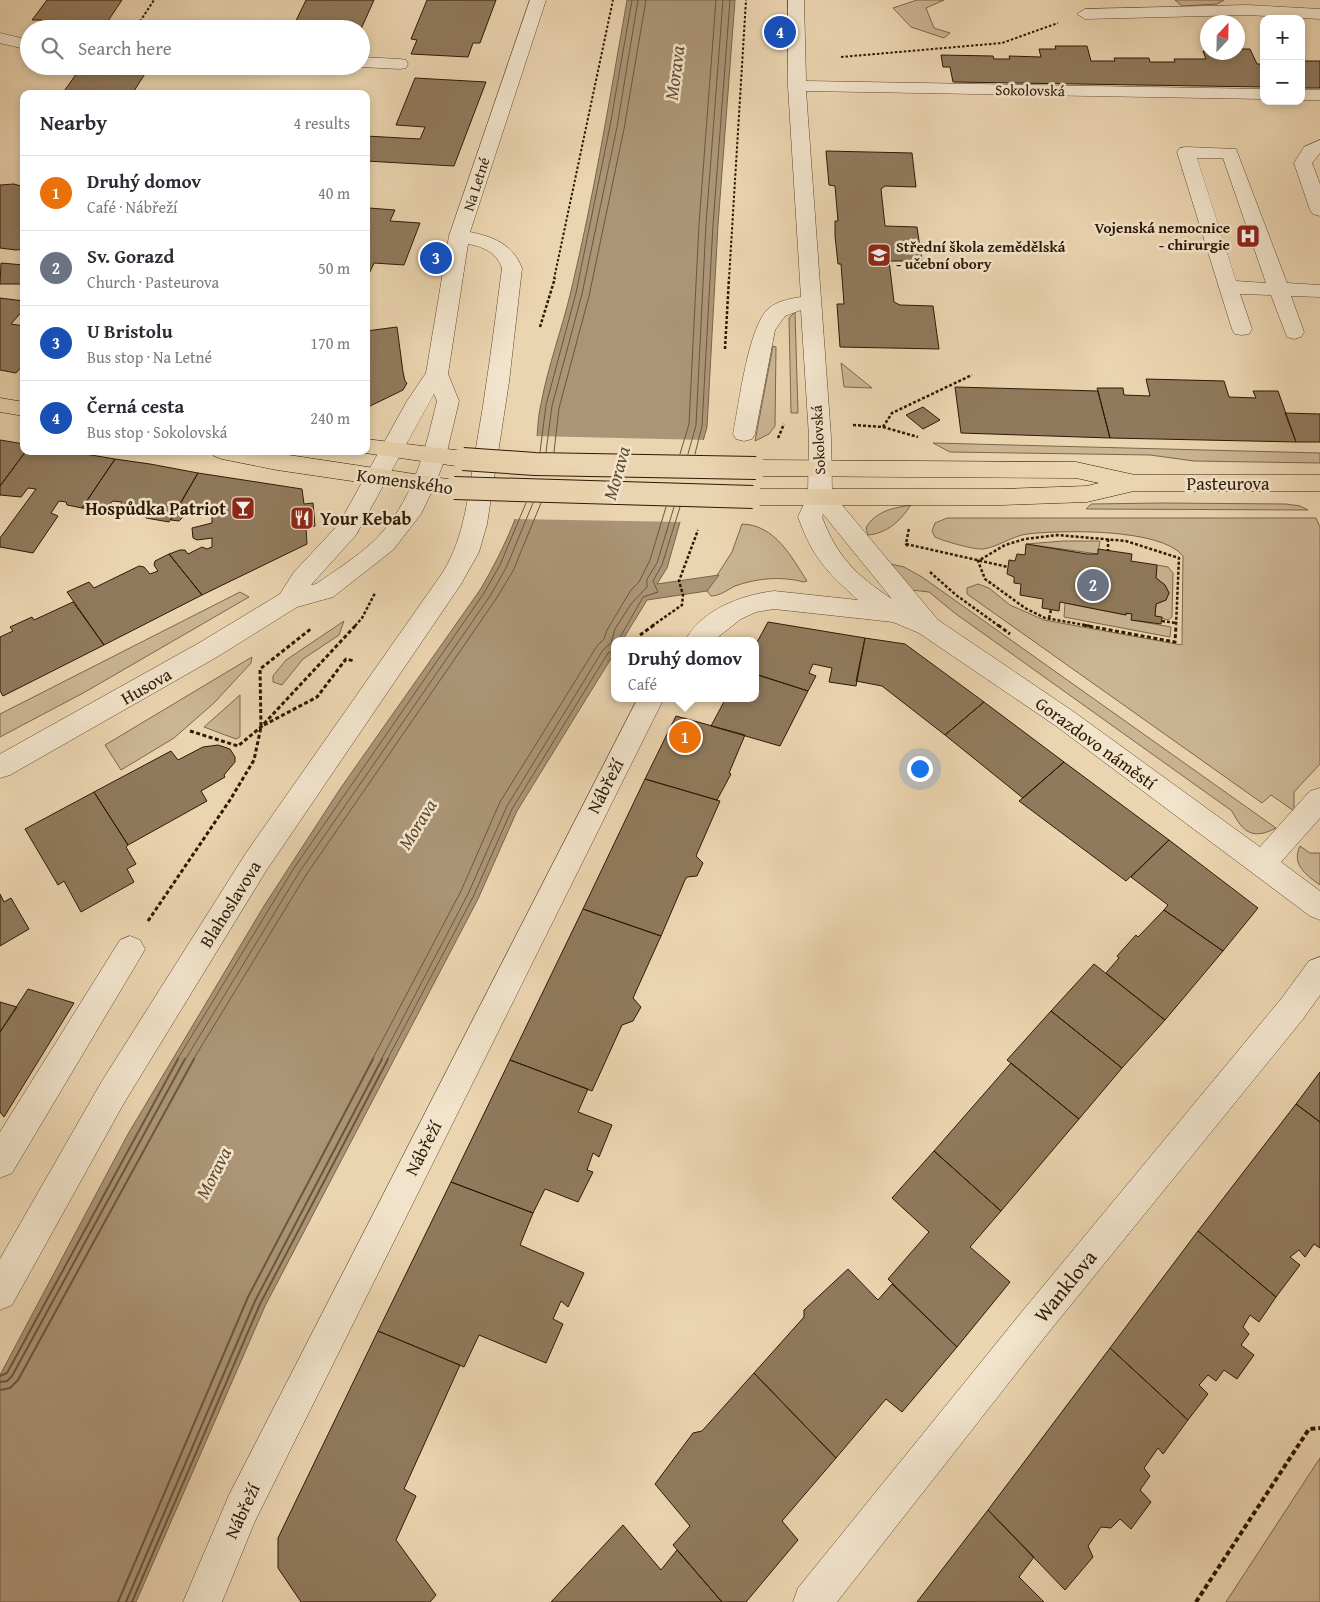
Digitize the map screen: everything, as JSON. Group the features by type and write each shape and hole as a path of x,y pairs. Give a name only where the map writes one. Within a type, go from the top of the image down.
{"main road":[{"path":"0,405 20,408"},
{"name":"Komenského","path":"370,448 463,459 535,464 820,469 1076,470 1135,483"},
{"name":"Komenského","path":"246,455 424,485 531,492 753,497 820,495 1001,496 1087,494 1135,483"},
{"name":"Pasteurova","path":"1135,483 1320,483"}],"street":[{"name":"Na Letné","path":"392,451 418,401 437,374 459,236 538,0"},
{"name":"Sokolovská","path":"796,0 797,86 820,495"},
{"path":"1085,14 1245,5 1320,14"},
{"path":"0,38 20,43"},
{"path":"370,62 400,64"},
{"name":"Sokolovská","path":"797,86 1260,94"},
{"path":"1305,95 1320,95"},
{"path":"1318,198 1303,163 1310,151 1320,145"},
{"path":"1242,329 1186,152 1230,153 1294,332"},
{"name":"Blahoslavova","path":"0,1294 113,1092 256,862 452,578 467,552 475,524 498,382 512,268 509,258 493,243 459,236"},
{"path":"1228,287 1320,291"},
{"path":"744,434 770,318 777,310 810,303"},
{"path":"435,456 448,402 437,374"},
{"name":"Husova","path":"288,600 303,578 348,529 392,451"},
{"name":"Husova","path":"0,767 182,665 288,600 324,591 372,556 400,526 424,485 435,456"},
{"path":"820,495 928,626 895,613 868,595 834,564 820,544 810,517 820,495"},
{"path":"702,637 730,612 757,602 774,600 895,613"},
{"name":"Gorazdovo náměstí","path":"928,626 1064,719 1320,907"},
{"name":"Nábřeží","path":"202,1602 242,1508 585,825 649,702"},
{"path":"1262,864 1320,799"},
{"path":"0,1162 130,949"},
{"name":"Wanklova","path":"812,1602 1032,1326 1286,1017 1320,971"}],"path":[{"path":"141,20 154,0"},
{"path":"538,334 554,280 613,0"},
{"path":"725,353 724,336 746,0"},
{"path":"836,57 1002,43 1085,14"},
{"path":"882,427 892,413 972,375"},
{"path":"849,425 882,427 924,439"},
{"path":"1057,535 1126,541 1180,558 1176,642 1049,618 1025,608 1000,592 985,579 978,562 988,552 1028,537 1057,535"},
{"path":"1108,539 1108,551"},
{"path":"911,549 906,544 978,562 1008,567"},
{"path":"925,567 956,595 1010,634"},
{"path":"640,634 682,605 683,595 679,581"},
{"path":"190,731 238,746 261,727 350,632 362,618 377,588"},
{"path":"1049,618 1051,610"},
{"path":"1162,621 1176,624"},
{"path":"261,727 317,697 346,659"},
{"path":"130,949 174,879 244,778 254,760 261,727 260,669"},
{"path":"1196,1602 1309,1429 1320,1428"}],"shaded area":[{"path":"917,0 944,0 926,8 934,28 950,33 944,38 911,27 893,8"},
{"path":"1175,0 1224,0 1217,4 1182,6"},
{"path":"795,312 798,413 791,413 789,318"},
{"path":"773,346 776,347 775,426 769,434 755,441"},
{"path":"841,363 872,388 844,387"},
{"path":"933,443 1320,453 1320,463 1194,461 1150,455 950,452"},
{"path":"1091,504 1286,504 1300,506 1308,510 1086,509"},
{"path":"911,505 893,525 882,532 868,535 866,528 879,514 891,509"},
{"path":"947,518 1316,518 1320,527 1320,764 1294,792 1294,811 1271,795 1262,803 967,594 967,588 978,584 989,588 1010,605 1044,620 1182,645 1183,556 1171,547 1154,540 1110,533 1086,532 1027,534 989,548 973,548 935,537 932,531 935,523"},
{"path":"742,524 754,526 773,536 788,552 807,581 778,579 752,581 711,596 707,591 732,552"},
{"path":"1100,541 1098,554 1026,544"},
{"path":"891,564 904,567 922,577 1276,828 1261,834 1255,834 1245,829 1240,825 1232,811 956,614 929,592 911,590"},
{"path":"1157,565 1168,567 1173,573 1172,617 1168,620 1155,616 1156,604 1166,600 1169,593 1165,585 1156,578"},
{"path":"240,592 249,597 85,692 0,737 0,714"},
{"path":"1065,603 1126,615 1126,613 1132,614 1132,620 1171,627 1170,637 1064,617"},
{"path":"344,621 339,635 303,659 282,685 273,682 273,676 286,660"},
{"path":"252,657 251,663 214,703 174,738 121,770 105,745"},
{"path":"240,695 240,737 236,739 204,727"},
{"path":"1300,846 1310,853 1320,853 1320,885 1301,869 1297,858"},
{"path":"1320,1458 1320,1602 1226,1602"}],"water":[{"name":"Morava","path":"627,0 735,0 718,225 707,427 667,568 657,584 719,575 707,591 647,600 624,637 611,637 611,658 517,811 478,899 265,1306 136,1602 0,1602 0,1375 128,1134 264,906 340,789 480,590 498,558 520,507 531,471 544,390 579,255"}],"pier":[{"path":"534,436 706,440 684,522 513,519 526,478"}],"building":[{"path":"47,0 122,0 109,20 32,20"},
{"path":"306,0 374,0 365,20 296,20"},
{"path":"427,0 496,0 480,43 473,43 468,57 411,54 417,40 411,39"},
{"path":"1055,46 1087,46 1091,61 1115,61 1114,58 1149,58 1150,62 1175,62 1174,59 1245,60 1245,49 1250,49 1257,64 1260,64 1260,87 953,82 950,67 943,67 941,55 993,56 994,59 1010,59 1009,56 1041,57 1039,49 1056,49"},
{"path":"1305,61 1320,61 1320,88 1305,88"},
{"path":"76,75 144,75 135,90 65,90"},
{"path":"415,78 486,82 454,166 370,161 370,136 420,139 425,127 396,125"},
{"name":"Střední škola zemědělská - učební obory","path":"826,151 912,153 916,187 885,186 881,189 885,226 917,227 922,261 889,261 894,302 900,305 933,306 939,349 840,347 837,304 844,304 841,264 838,264 835,236 835,221 838,221 835,186 829,185"},
{"path":"14,184 20,186 20,250 0,248 0,185"},
{"path":"370,208 395,210 390,221 420,223 404,265 374,263 370,272"},
{"path":"1,263 20,265 20,284 0,284"},
{"path":"0,298 20,300 20,314 11,324 20,325 20,368 16,373 0,370"},
{"path":"397,327 403,372 407,383 403,390 370,406 370,330"},
{"path":"1146,379 1224,381 1229,397 1256,398 1253,391 1278,391 1296,442 1110,438 1097,388 1123,388 1124,395 1150,396"},
{"path":"955,387 1098,391 1110,438 961,433"},
{"path":"923,407 940,420 923,429 906,415"},
{"path":"1285,413 1320,414 1320,442 1296,442"},
{"path":"0,440 20,443 20,455 23,455 0,486"},
{"path":"23,455 91,455 115,459 82,508 59,501 51,513 58,516 33,553 0,547 0,538 36,489 28,488 21,497 0,495 0,486"},
{"path":"115,459 198,473 169,522 146,518 145,516 150,508 141,506 132,516 118,513 117,510 122,502 113,501 103,511 82,508"},
{"path":"198,473 302,489 304,504 313,503 315,526 306,528 307,544 202,595 169,554 185,550 188,554 202,547 207,549 212,547 212,538 197,540 193,538 192,528 212,523 212,514 207,513 201,517 186,514 179,521 171,520"},
{"path":"1026,544 1087,554 1098,554 1098,549 1132,554 1131,561 1157,565 1156,578 1165,585 1169,593 1166,600 1156,604 1155,616 1162,617 1161,624 1131,620 1132,614 1126,613 1126,615 1060,602 1059,611 1042,608 1043,599 1020,595 1021,584 1014,583 1014,577 1007,574 1009,560 1015,561 1017,554 1025,555"},
{"path":"169,554 202,595 104,645 67,592 89,582 94,588 139,566 144,567 150,574 158,571 154,565 155,561"},
{"path":"73,602 104,645 3,696 0,691 0,637 13,631 10,627 32,617 34,620"},
{"path":"768,622 865,638 856,686 829,682 832,668 813,664 809,673 816,676 808,691 759,675 759,639"},
{"path":"865,638 905,644 984,702 945,735 882,686 856,681"},
{"path":"759,675 808,691 780,746 711,726 724,702 759,702"},
{"path":"984,702 1064,762 1023,798 945,735"},
{"path":"676,716 745,735 729,773 731,774 717,800 645,779"},
{"path":"218,745 230,749 235,757 235,762 224,775 225,777 201,791 207,801 128,845 94,792 171,751 178,760 203,747"},
{"path":"1064,762 1169,840 1126,881 1019,801"},
{"path":"645,779 720,801 696,856 703,863 697,876 687,877 685,880 661,936 583,909"},
{"path":"94,792 128,845 126,847 136,864 127,869 134,882 81,912 64,881 58,885 25,829"},
{"path":"1169,840 1258,908 1223,951 1164,910 1168,905 1131,877"},
{"path":"0,894 4,902 11,898 29,929 0,946"},
{"path":"583,909 661,936 633,998 641,1007 633,1021 622,1025 592,1091 510,1060"},
{"path":"1164,910 1223,951 1165,1020 1106,973 1119,958 1117,956 1136,935 1138,937"},
{"path":"1094,964 1165,1020 1122,1068 1051,1011"},
{"path":"28,989 74,1003 4,1117 0,1112 0,1032"},
{"path":"0,1002 17,1007 0,1032"},
{"path":"1051,1011 1122,1068 1079,1119 1007,1060"},
{"path":"510,1060 588,1089 578,1112 612,1125 599,1157 593,1153 587,1170 593,1172 578,1202 545,1189 533,1213 451,1182"},
{"path":"1011,1063 1079,1119 1001,1211 934,1151"},
{"path":"1320,1072 1320,1122 1296,1104"},
{"path":"1296,1104 1320,1122 1320,1248 1314,1244 1305,1257 1299,1250 1290,1257 1300,1265 1276,1297 1198,1231"},
{"path":"934,1151 1001,1211 970,1247 1010,1282 957,1347 888,1279 929,1232 892,1198"},
{"path":"451,1182 533,1213 520,1245 584,1273 568,1307 561,1301 553,1319 563,1324 546,1363 479,1335 464,1367 378,1331"},
{"path":"1198,1231 1276,1297 1259,1322 1250,1315 1243,1327 1249,1334 1241,1345 1254,1355 1237,1379 1224,1370 1216,1381 1208,1375 1199,1385 1208,1394 1188,1420 1110,1348"},
{"path":"848,1269 878,1300 892,1284 957,1347 902,1412 886,1399 836,1458 754,1373 804,1317 804,1310"},
{"path":"378,1331 460,1365 404,1489 416,1496 396,1540 436,1595 430,1602 301,1602 278,1568 278,1538"},
{"path":"1110,1348 1188,1420 1163,1454 1158,1448 1144,1468 1150,1476 1140,1490 1151,1502 1131,1529 1120,1519 1111,1528 1101,1527 1088,1546 1093,1557 1065,1590 988,1510"},
{"path":"754,1373 836,1458 782,1521 798,1540 746,1602 722,1602 673,1545 690,1526 655,1484 693,1433 702,1431"},
{"path":"988,1510 1034,1557 1019,1577 1044,1602 917,1602"},
{"path":"623,1525 661,1570 677,1550 722,1602 551,1602"}],"place":[{"name":"Černá cesta","path":"780,32"},
{"name":"Vojenská nemocnice - chirurgie","path":"1248,236"},
{"name":"Střední škola zemědělská - učební obory","path":"879,255"},
{"name":"U Bristolu","path":"436,258"},
{"name":"Hospůdka Patriot","path":"243,508"},
{"name":"Your Kebab","path":"302,518"},
{"name":"Sv. Gorazd","path":"1093,585"},
{"name":"Druhý domov","path":"685,737"}]}
